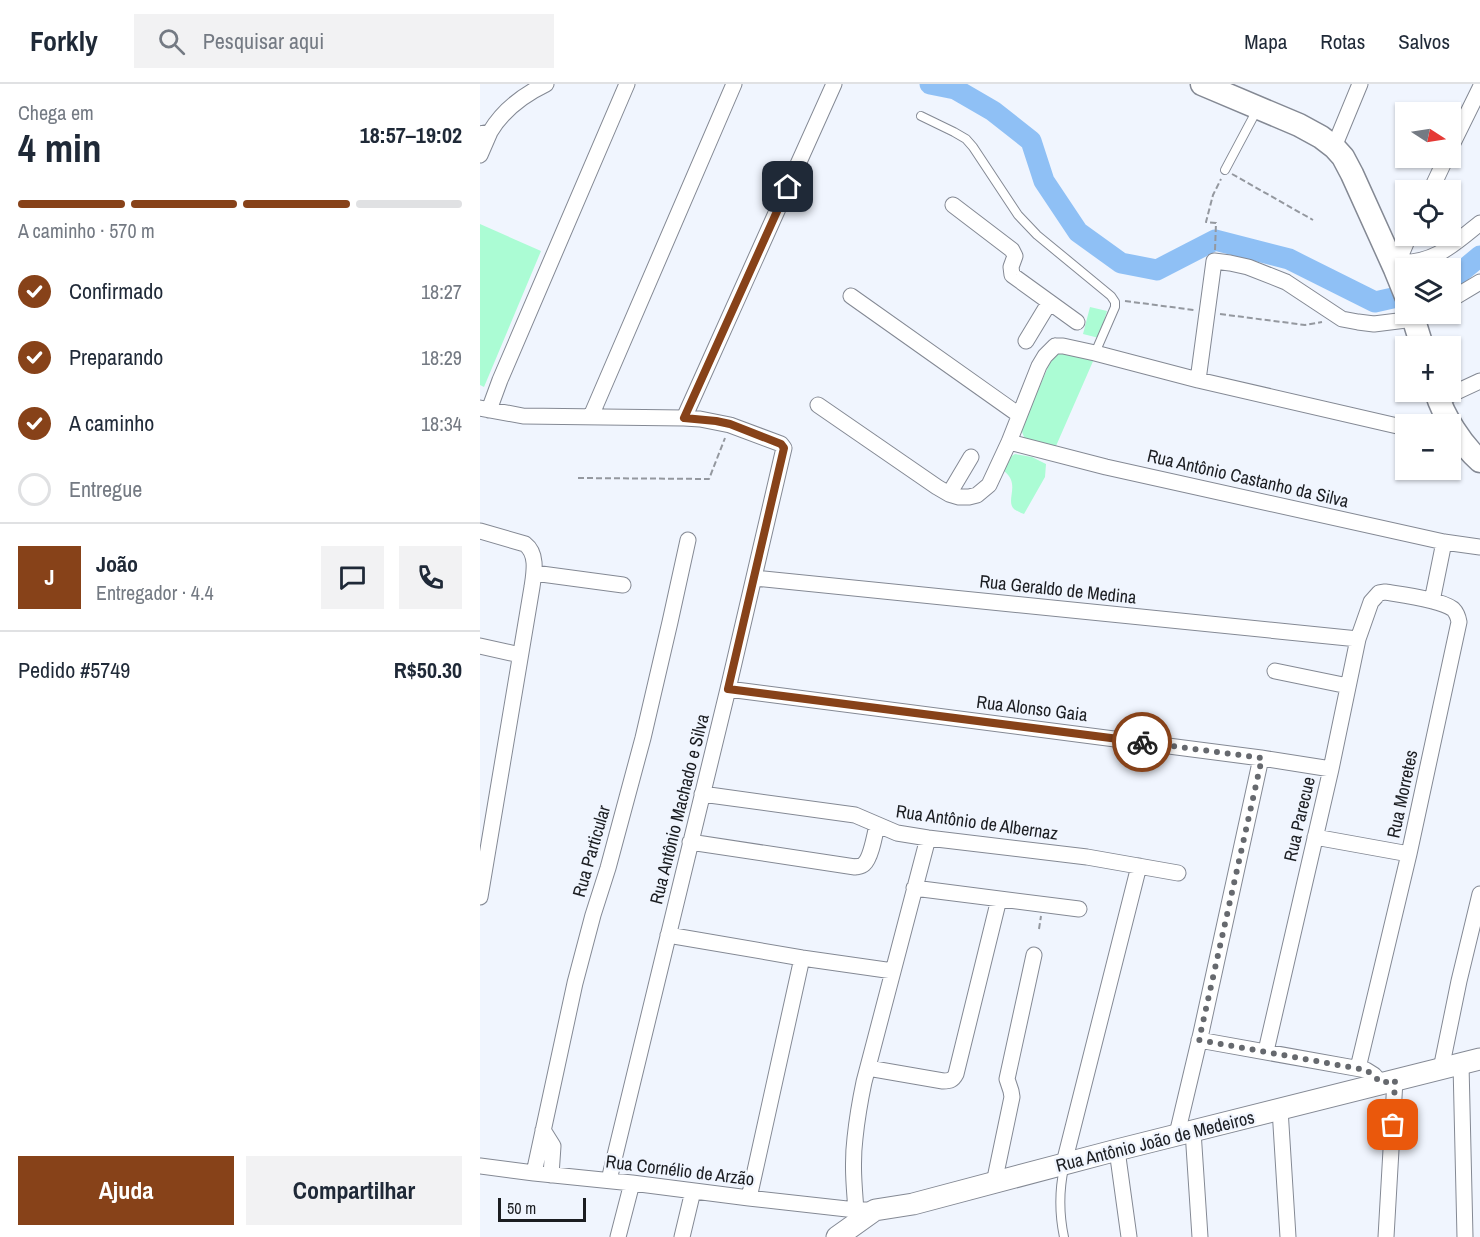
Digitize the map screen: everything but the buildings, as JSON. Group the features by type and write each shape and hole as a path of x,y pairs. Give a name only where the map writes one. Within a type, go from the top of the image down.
{"main road":[{"path":"1202,84 1299,125 1334,147 1343,157 1352,174 1395,267"},
{"path":"1461,444 1480,461"}],"street":[{"path":"480,155 485,133 497,120 525,95 546,84"},
{"path":"627,84 500,380 484,409 524,416 684,418 730,424"},
{"path":"591,416 734,84"},
{"path":"684,418 834,84"},
{"path":"1334,147 1360,84"},
{"path":"1461,127 1480,88"},
{"path":"953,205 1012,250 1015,256 1011,267 1012,275 1077,322"},
{"path":"1429,258 1452,246 1480,223"},
{"path":"1198,380 1214,257 1286,282 1342,319 1374,324 1395,320"},
{"path":"1461,293 1480,282"},
{"path":"851,296 1019,416"},
{"path":"1026,341 1049,303"},
{"path":"1035,327 1055,346 1095,353 1198,380 1395,425"},
{"path":"818,405 937,487 950,494 969,497 976,495 989,485 1010,442 1039,366 1055,346"},
{"path":"1461,388 1480,381"},
{"name":"Rua Antônio Machado e Silva","path":"609,1180 784,450 781,444 730,424"},
{"name":"Rua Antônio Castanho da Silva","path":"1010,442 1444,542 1480,547"},
{"path":"950,494 972,457"},
{"path":"480,531 525,544 531,548 534,561 534,573 480,897"},
{"name":"Rua Particular","path":"534,1173 575,983 643,738 687,540"},
{"path":"1432,601 1444,542"},
{"path":"534,573 623,585"},
{"name":"Rua Geraldo de Medina","path":"755,578 1358,639"},
{"name":"Rua Morretes","path":"1358,1068 1409,854 1460,622 1455,610 1432,601 1385,592 1374,597"},
{"name":"Rua Parecue","path":"1266,1052 1331,769 1358,639 1374,597"},
{"path":"480,646 520,655"},
{"path":"1275,671 1348,686"},
{"name":"Rua Alonso Gaia","path":"728,689 1262,758 1331,769"},
{"path":"1200,1237 1185,1132 1199,1040 1262,758"},
{"name":"Rua Antônio de Albernaz","path":"702,794 855,815 897,833 1087,857 1178,873"},
{"path":"690,842 855,867 865,863 869,858 877,825"},
{"path":"1315,837 1409,854"},
{"path":"866,1210 854,1175 854,1140 858,1112 892,970 928,838"},
{"path":"1064,1163 1139,866"},
{"path":"914,888 1079,909"},
{"path":"1441,1069 1480,894"},
{"path":"868,1068 943,1081 954,1078 999,899"},
{"path":"668,935 802,958 892,970"},
{"path":"994,1183 1012,1097 1007,1079 1034,955"},
{"path":"749,1198 802,958"},
{"path":"1199,1040 1358,1068 1388,1081 1386,1237"},
{"path":"1465,1237 1475,1058"},
{"name":"Rua Antônio João de Medeiros","path":"837,1237 866,1210 913,1204 1185,1132 1441,1069 1475,1058"},
{"path":"1280,1109 1288,1237"},
{"path":"543,1130 553,1146 551,1175"},
{"path":"1117,1150 1129,1237"},
{"name":"Rua Cornélio de Arzão","path":"480,1166 866,1210"},
{"path":"618,1237 632,1183"},
{"path":"682,1237 693,1191"}],"lane":[{"path":"1225,170 1258,107"},
{"path":"921,116 966,139 1018,215 1037,235 1114,299 1115,307 1095,353"},
{"path":"1064,1163 1060,1185 1060,1215 1064,1237"}],"path":[{"path":"1214,257 1216,223 1206,222 1213,195 1225,170 1313,220"},
{"path":"1114,299 1305,325 1342,319"},
{"path":"578,478 709,479 730,424"}],"green space":[{"path":"480,224 541,251 484,387 480,385"},
{"path":"1090,307 1107,311 1099,338 1083,334"},
{"path":"1056,352 1094,359 1056,446 1027,440 1021,429"},
{"path":"1015,454 1032,457 1046,464 1045,477 1024,514 1015,510 1012,505 1011,481 1003,465"}],"waterway":[{"path":"930,84 955,89 993,111 1031,141 1044,181 1078,232 1121,263 1157,270 1215,240 1289,259 1375,302 1395,297"},
{"path":"1461,272 1480,256"}],"way so far":[{"path":"1142,742 1262,758 1199,1040 1366,1070 1381,1083 1395,1080 1393,1125"}],"route":[{"path":"788,187 684,418 730,424 784,447 728,689 1142,742"}]}
